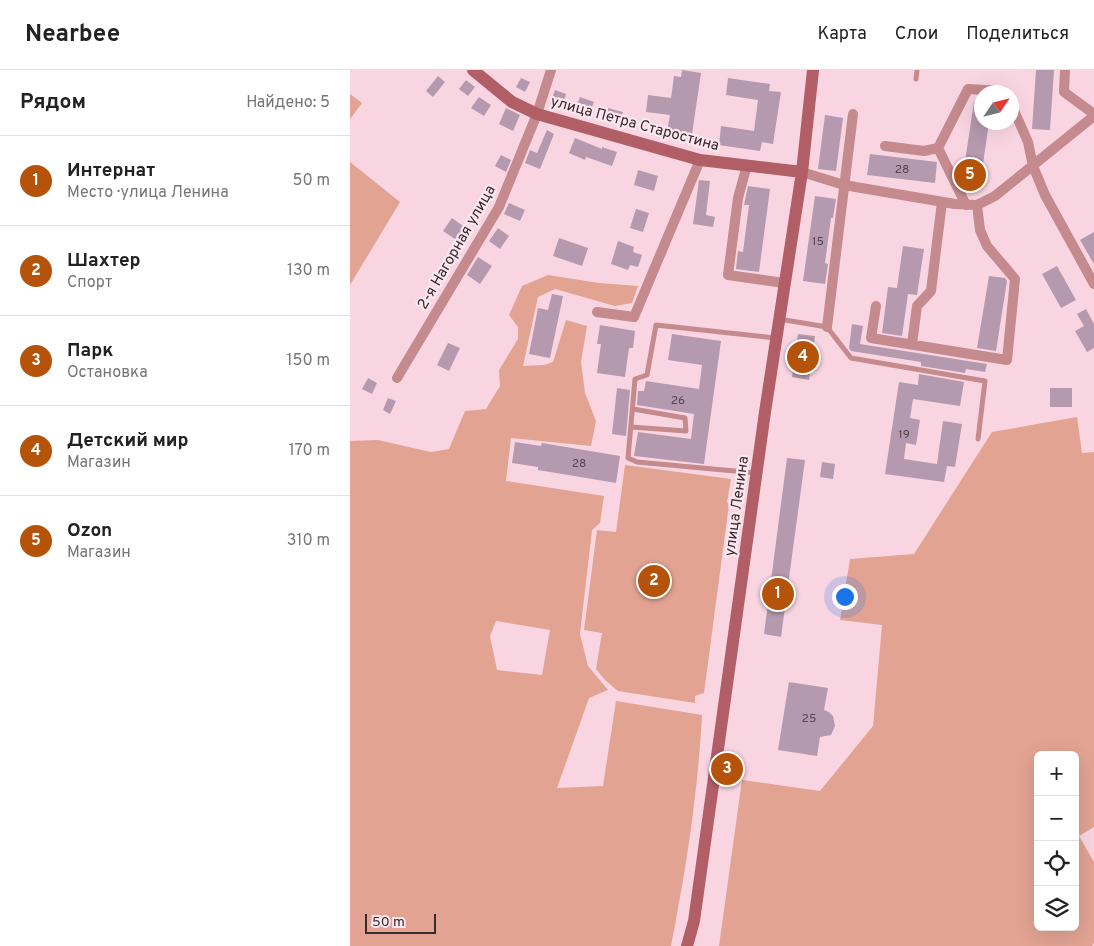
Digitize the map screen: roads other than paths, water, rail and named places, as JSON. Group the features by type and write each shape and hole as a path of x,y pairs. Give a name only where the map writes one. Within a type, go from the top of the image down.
{"main road":[{"name":"улица Петра Старостина","path":"473,70 512,102 537,114 700,160 802,172"},
{"name":"улица Ленина","path":"687,946 694,921 756,473 802,172 813,70"}],"street":[{"name":"2-я Нагорная улица","path":"397,378 499,206 537,114 551,70"},
{"path":"802,172 844,185 942,202 977,205 995,196 1094,115 1064,92 1065,70"},
{"path":"938,148 968,89 974,89"},
{"path":"827,327 853,114"},
{"path":"1019,122 1028,142 1032,166 1045,195 1094,284"},
{"path":"884,146 924,151 938,148"},
{"path":"938,148 966,205"},
{"path":"597,312 634,317 700,160"},
{"path":"747,165 738,198 728,275 784,283"},
{"path":"912,344 918,306 931,290 942,202"},
{"path":"876,306 871,338 1006,360 1015,280 986,246 980,230 977,205"}],"lane":[{"path":"916,79 917,70"},
{"path":"779,319 827,327 852,358 985,380 978,439"},
{"path":"756,473 637,462 628,458 635,379 646,375 656,325 776,338"},
{"path":"631,427 686,431 686,418 633,409"}],"place":[{"name":"Ozon","path":"970,175"},
{"name":"Детский мир","path":"803,357"},
{"name":"Шахтер","path":"654,581"},
{"name":"Интернат","path":"778,594"},
{"name":"Парк","path":"727,769"}]}
